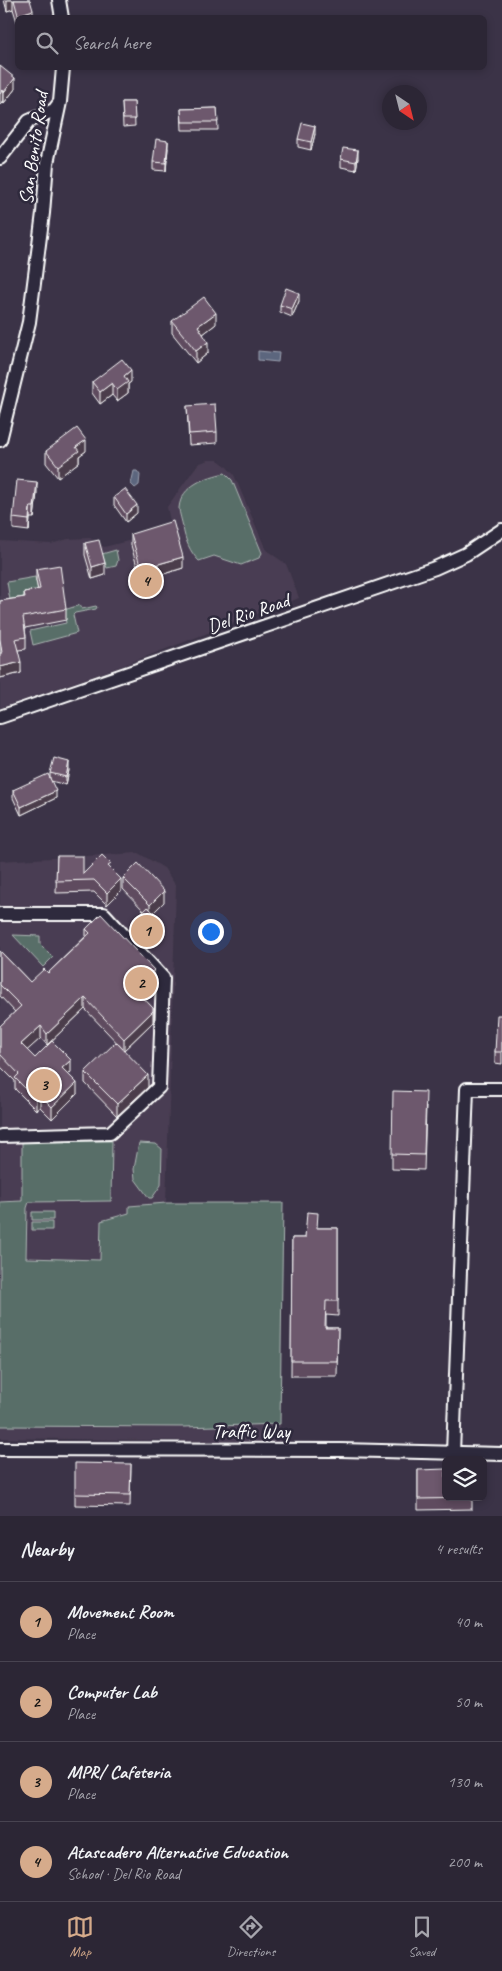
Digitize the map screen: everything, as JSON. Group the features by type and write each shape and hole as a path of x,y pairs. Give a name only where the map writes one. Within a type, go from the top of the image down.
{"street":[{"path":"59,0 62,15"},
{"name":"San Benito Road","path":"0,440 29,322 43,214 47,163 60,102 63,70"},
{"path":"0,158 29,121 54,110 60,102"},
{"name":"Del Rio Road","path":"0,718 435,568 466,554 502,530"},
{"path":"0,914 104,914 163,978 159,1087 110,1133 1,1136"},
{"path":"453,1453 467,1089 502,1089"},
{"name":"Traffic Way","path":"0,1449 341,1450 502,1454"}],"shaded area":[{"path":"208,460 218,460 234,475 266,550 286,564 299,598 116,668 0,708 0,541 51,544 68,539 90,538 104,547 172,530 167,507 198,464"},
{"path":"138,853 164,868 176,886 166,1203 283,1203 280,1442 0,1438 0,861"}],"green space":[{"path":"225,473 232,480 262,553 259,558 241,565 214,556 199,561 193,554 187,541 179,512 184,493 196,483"},
{"path":"116,550 118,560 116,566 107,568 102,554"},
{"path":"35,577 40,601 11,606 7,582"},
{"path":"80,605 82,609 97,607 96,609 73,615 77,633 33,645 30,631 66,623 64,610"},
{"path":"13,935 40,936 40,944 53,957 43,967"},
{"path":"22,1140 112,1141 111,1201 29,1202 27,1208 26,1258 100,1260 101,1221 129,1213 129,1206 166,1203 283,1203 280,1424 184,1427 0,1426 0,1202 22,1201"},
{"path":"139,1143 156,1144 162,1149 161,1185 152,1198 149,1198 135,1179 134,1169"},
{"path":"32,1212 53,1212 53,1220 32,1220"},
{"path":"32,1222 52,1222 52,1230 32,1230"}],"water":[{"path":"258,351 279,353 278,362 258,360"},
{"path":"134,471 137,471 140,475 139,485 135,488 131,484"}],"building":[{"path":"14,0 30,0 33,10 18,15"},
{"path":"0,66 15,78 4,92 3,90 0,94"},
{"path":"122,102 134,102 135,119 123,119"},
{"path":"217,108 218,122 182,122 181,109"},
{"path":"302,123 315,126 311,142 298,139"},
{"path":"156,139 168,141 166,163 153,162"},
{"path":"343,148 358,150 356,162 341,159"},
{"path":"286,288 299,293 292,309 280,305"},
{"path":"204,297 216,313 198,326 208,342 196,351 172,321"},
{"path":"122,359 131,370 124,376 128,382 117,390 112,383 100,392 92,382"},
{"path":"215,404 217,432 189,434 187,406"},
{"path":"77,428 86,440 76,447 79,451 58,466 46,451"},
{"path":"17,480 37,482 34,507 30,507 29,520 13,518"},
{"path":"125,489 137,505 126,514 114,497"},
{"path":"173,521 183,557 141,569 131,534"},
{"path":"99,540 105,563 92,567 85,543"},
{"path":"60,565 66,609 23,617 26,637 15,639 21,662 0,667 0,653 2,653 0,601 25,597 24,592 40,589 36,569"},
{"path":"54,758 69,762 66,777 50,773"},
{"path":"48,774 56,791 21,807 13,790"},
{"path":"102,855 111,864 108,866 121,879 107,893 94,880 56,881 57,856 83,856 83,874"},
{"path":"138,863 164,891 150,905 123,878"},
{"path":"148,907 159,918 145,932 134,921"},
{"path":"101,914 154,970 135,989 153,1008 153,1011 124,1039 85,998 47,1034 41,1026 21,1044 35,1058 52,1041 71,1060 62,1068 77,1083 52,1107 40,1095 36,1099 15,1078 19,1074 0,1054 0,1026 21,1006 0,985 0,951 30,982 44,969 48,973 90,933 86,929"},
{"path":"497,1015 502,1015 502,1052 495,1052"},
{"path":"116,1042 148,1075 117,1104 85,1072"},
{"path":"393,1091 426,1092 424,1155 392,1154"},
{"path":"307,1212 318,1213 317,1228 338,1228 338,1301 326,1301 325,1328 338,1328 337,1361 291,1361 292,1238 305,1238"},
{"path":"75,1463 131,1464 130,1495 75,1494"},
{"path":"442,1469 442,1499 418,1499 418,1470"}],"place":[{"name":"Atascadero Alternative Education","path":"146,581"},
{"name":"Movement Room","path":"147,931"},
{"name":"Computer Lab","path":"141,983"},
{"name":"MPR/ Cafeteria","path":"44,1085"}]}
